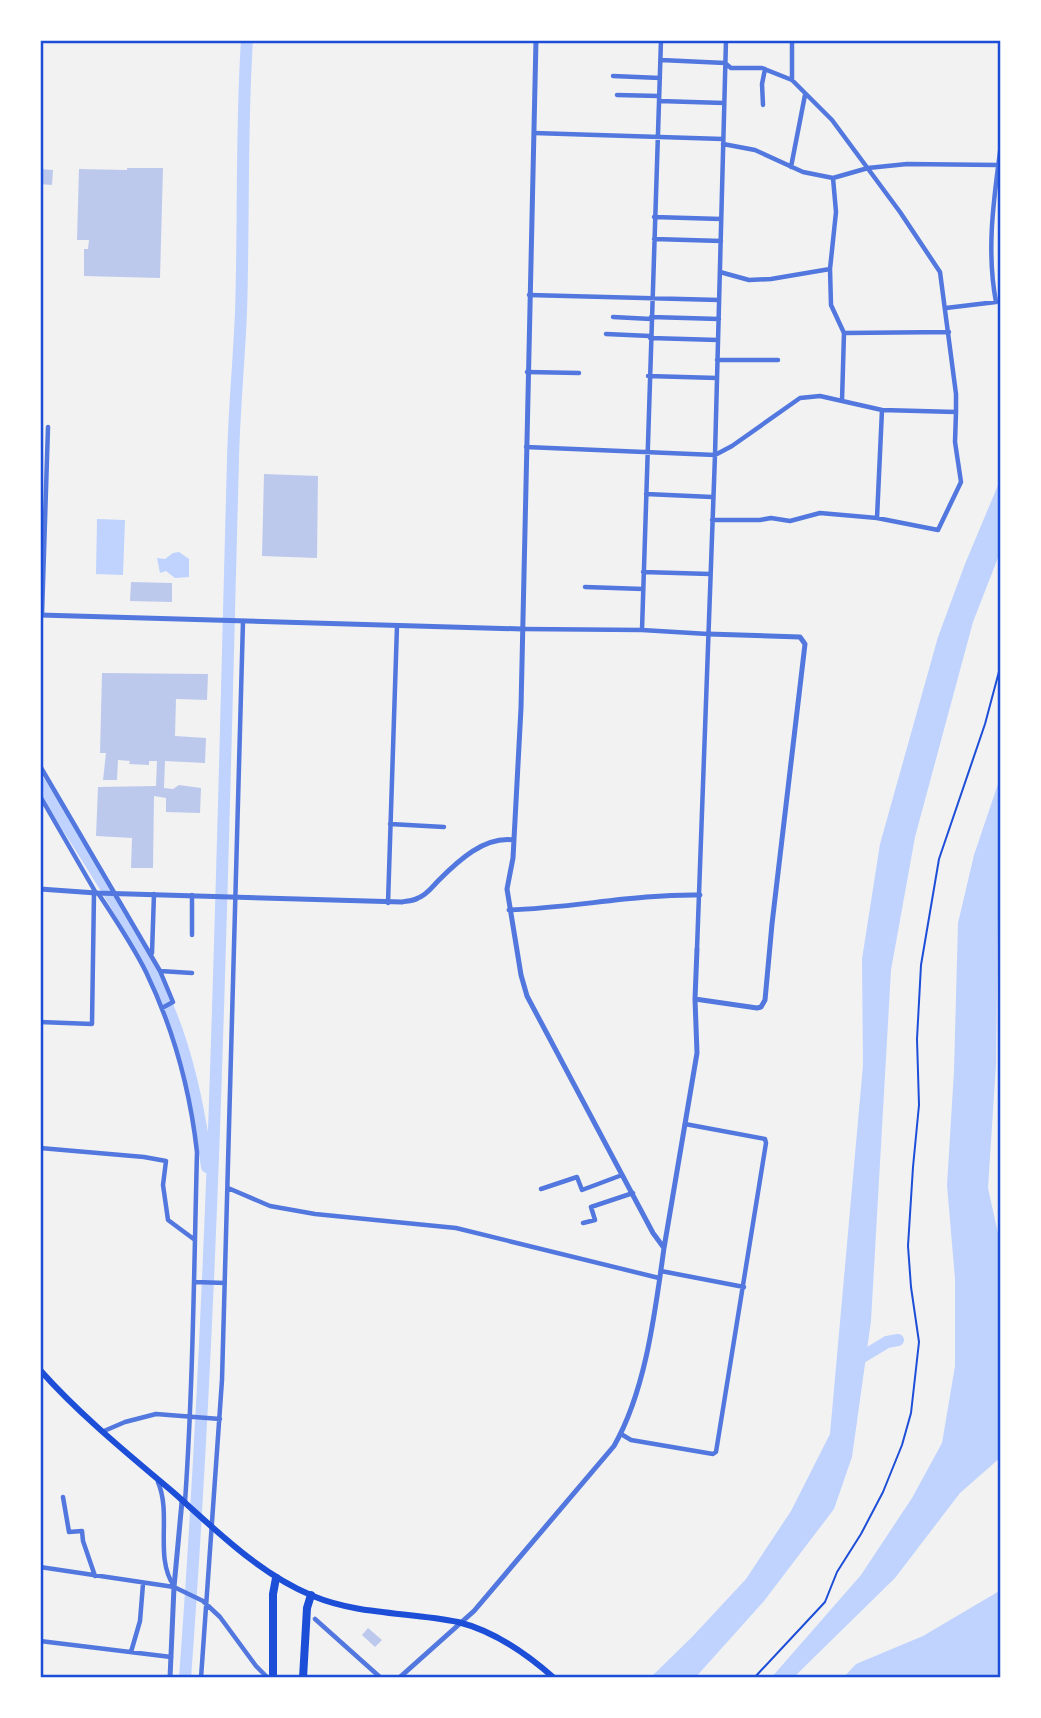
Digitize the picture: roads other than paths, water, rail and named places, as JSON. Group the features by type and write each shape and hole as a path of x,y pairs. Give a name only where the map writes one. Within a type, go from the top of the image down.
{"highway":[{"path":"271,1678 274,1666 276,1578"},
{"path":"303,1678 307,1608 311,1595"}],"main road":[{"path":"40,1370 211,1526 276,1578 311,1595 347,1605 460,1623 512,1645 554,1678"}],"street":[{"path":"536,40 528,295 521,708 514,840 507,888 509,910 527,996 664,1248"},
{"path":"642,630 648,376 651,355 661,40"},
{"path":"399,1678 474,1611 614,1446 638,1393 697,1054 695,999 715,455 726,40"},
{"path":"792,40 792,80"},
{"path":"661,60 725,63 731,68 765,69 792,80 832,120 940,272 956,394 955,442 961,482 938,530 877,518 820,513 790,521 771,518 712,520"},
{"path":"763,105 762,84 765,69"},
{"path":"613,76 660,78"},
{"path":"791,167 805,94"},
{"path":"617,95 724,103"},
{"path":"533,133 723,142 755,150 803,172 833,177 868,168 907,164 998,165"},
{"path":"946,308 996,302 991,273 991,216 1001,144"},
{"path":"833,177 836,212 830,269 831,305 844,333 842,401"},
{"path":"654,217 721,219"},
{"path":"654,239 721,241"},
{"path":"720,272 749,280 830,269"},
{"path":"528,295 719,300"},
{"path":"613,317 719,319"},
{"path":"844,333 949,332"},
{"path":"606,334 718,340"},
{"path":"717,360 778,360"},
{"path":"527,372 579,373"},
{"path":"648,376 717,378"},
{"path":"525,447 715,455 800,398 820,396 881,410 956,412"},
{"path":"877,518 881,410"},
{"path":"48,427 41,615 397,626 642,630 800,638 805,644 765,1000 761,1007 757,1007 695,999"},
{"path":"646,494 712,497"},
{"path":"643,572 710,574"},
{"path":"585,587 643,589"},
{"path":"201,1678 218,1419 228,1188 231,896 240,621"},
{"path":"388,903 397,626"},
{"path":"40,766 160,971 173,1002 162,1007"},
{"path":"40,796 97,893 132,946 162,1007 187,1092 197,1152 192,1418 170,1678"},
{"path":"390,824 444,827"},
{"path":"40,889 402,902 420,898 478,848 502,838 514,840"},
{"path":"40,1022 92,1024 97,893"},
{"path":"151,956 154,894"},
{"path":"192,895 192,935"},
{"path":"509,910 562,908 652,896 699,895"},
{"path":"160,971 192,973"},
{"path":"621,1434 631,1440 713,1454 716,1452 744,1287 765,1139 685,1124"},
{"path":"40,1148 166,1161 163,1185 168,1220 195,1240"},
{"path":"541,1189 577,1177 582,1191 623,1175"},
{"path":"228,1188 270,1206 315,1214 456,1228 660,1274 744,1287"},
{"path":"583,1223 595,1220 591,1208 633,1193"},
{"path":"196,1282 222,1283"},
{"path":"104,1431 156,1414 218,1419"},
{"path":"157,1478 163,1499 168,1578 177,1588"},
{"path":"64,1497 69,1532 82,1531 95,1576"},
{"path":"40,1567 177,1588 205,1602 256,1666 271,1678"},
{"path":"131,1652 140,1621 143,1584"},
{"path":"315,1619 381,1678"},
{"path":"40,1640 171,1657"}],"water":[{"path":"1001,478 1001,550 973,622 915,837 891,970 871,1321 852,1457 834,1509 764,1601 695,1678 650,1678 746,1579 791,1511 830,1434 863,1065 862,959 880,844 938,637"},
{"path":"97,519 125,520 123,575 96,574"},
{"path":"179,552 189,559 189,577 175,578 166,571 160,573 157,558 165,559"},
{"path":"1001,775 1001,901 998,914 996,1064 988,1188 1001,1247 1001,1457 960,1493 895,1578 793,1678 771,1678 861,1575 912,1498 942,1443 955,1366 955,1279 947,1185 954,1071 958,923 974,855"},
{"path":"1001,1590 1001,1678 843,1678 856,1664 923,1636"}],"waterway":[{"path":"185,1678 204,1374 210,1221 234,442 241,312 247,40"},
{"path":"40,783 133,934 164,998 192,1081 207,1167"},
{"path":"852,1363 887,1342 898,1340"}]}
